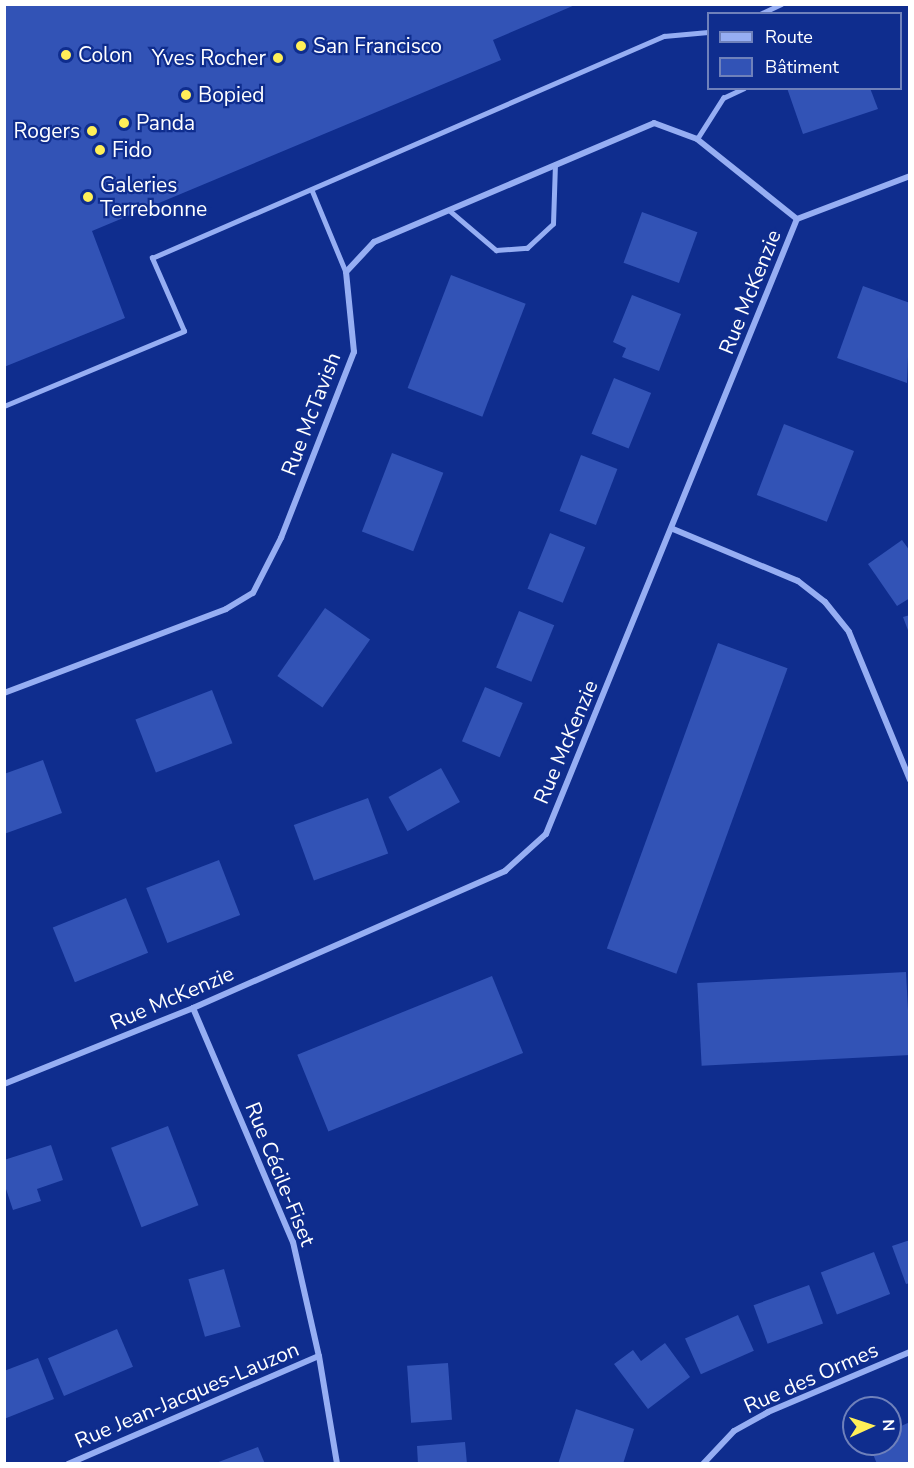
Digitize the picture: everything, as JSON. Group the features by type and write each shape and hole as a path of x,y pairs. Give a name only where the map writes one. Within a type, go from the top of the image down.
{"street":[{"path":"346,272 374,242 654,123 697,139 796,219"},
{"name":"Rue McKenzie","path":"4,1084 193,1008 505,871 546,834 673,529 796,219 909,176"},
{"name":"Rue McTavish","path":"4,693 225,609 253,593 281,538 354,352 346,272"},
{"path":"673,529 798,581 825,602 849,632 909,780"},
{"name":"Rue Cécile-Fiset","path":"193,1008 293,1242 319,1356 337,1464"},
{"name":"Rue des Ormes","path":"704,1464 734,1431 768,1412 909,1352"},
{"name":"Rue Jean-Jacques-Lauzon","path":"68,1464 319,1356"}],"lane":[{"path":"764,12 782,4"},
{"path":"4,406 184,331 152,258 664,36 707,32"},
{"path":"697,139 723,98 740,90"},
{"path":"449,210 496,250 527,249 553,224 555,165"},
{"path":"312,190 346,272"}],"building":[{"name":"Galeries Terrebonne","path":"4,4 575,5 493,40 501,60 92,231 125,318 4,367"},
{"path":"788,90 871,90 878,109 803,134"},
{"path":"642,212 697,232 679,283 624,263"},
{"path":"451,275 526,304 482,417 408,388"},
{"path":"863,286 910,303 907,383 837,358"},
{"path":"632,295 681,314 659,371 622,357 626,348 613,342"},
{"path":"614,378 651,393 629,449 592,434"},
{"path":"784,424 854,451 827,522 757,495"},
{"path":"392,453 443,473 413,551 362,531"},
{"path":"581,455 617,469 596,525 559,511"},
{"path":"550,533 585,547 563,603 528,589"},
{"path":"902,540 910,551 910,598 897,606 868,564"},
{"path":"325,608 370,640 322,708 277,676"},
{"path":"519,611 554,625 531,682 496,668"},
{"path":"910,615 910,633 909,633 903,617"},
{"path":"718,643 788,668 676,974 607,948"},
{"path":"485,687 523,703 500,757 462,741"},
{"path":"212,690 232,743 156,773 135,719"},
{"path":"43,760 62,813 4,834 4,774"},
{"path":"441,768 460,802 407,831 389,797"},
{"path":"368,798 388,853 314,880 294,825"},
{"path":"219,860 240,915 167,943 146,888"},
{"path":"126,898 148,953 75,982 53,928"},
{"path":"906,972 910,1055 702,1066 697,983"},
{"path":"492,976 523,1053 328,1132 297,1055"},
{"path":"168,1126 198,1205 142,1227 111,1148"},
{"path":"51,1145 63,1180 37,1189 41,1201 13,1210 4,1183 4,1160"},
{"path":"910,1240 910,1283 906,1284 892,1246"},
{"path":"874,1252 890,1294 837,1314 821,1272"},
{"path":"224,1269 241,1327 205,1337 188,1279"},
{"path":"809,1285 823,1324 768,1344 754,1305"},
{"path":"738,1315 754,1351 701,1374 685,1339"},
{"path":"117,1329 133,1367 64,1396 48,1358"},
{"path":"665,1343 690,1377 648,1409 614,1364 633,1350 641,1361"},
{"path":"38,1358 54,1399 4,1419 4,1371"},
{"path":"448,1363 452,1420 411,1423 407,1366"},
{"path":"576,1409 634,1429 623,1464 558,1464"},
{"path":"910,1422 910,1464 877,1464 874,1456 902,1456 902,1426"},
{"path":"465,1442 467,1464 418,1464 417,1446"},
{"path":"258,1447 265,1464 216,1464 216,1463"}],"place":[{"name":"San Francisco","path":"301,46"},
{"name":"Colon","path":"66,55"},
{"name":"Yves Rocher","path":"278,58"},
{"name":"Bopied","path":"186,95"},
{"name":"Panda","path":"124,123"},
{"name":"Rogers","path":"92,131"},
{"name":"Fido","path":"100,150"},
{"name":"Galeries Terrebonne","path":"88,197"}]}
